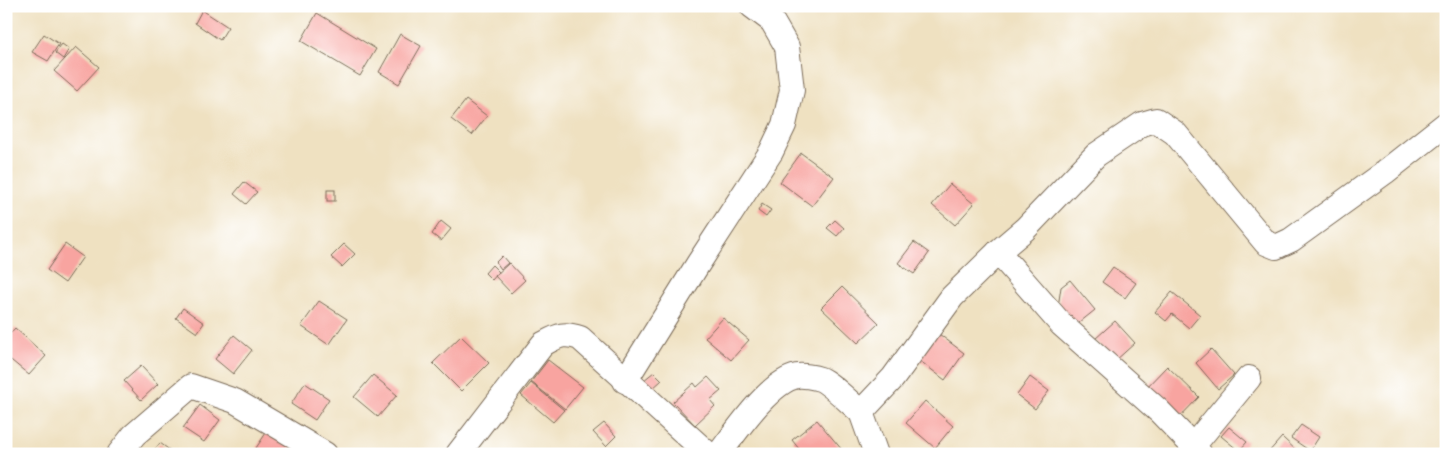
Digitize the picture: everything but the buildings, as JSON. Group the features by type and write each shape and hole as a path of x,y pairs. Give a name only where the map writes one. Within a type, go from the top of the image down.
{"street":[{"path":"625,381 771,152 784,125 792,90 787,47 772,21 752,6"},
{"path":"862,412 893,378 952,297 998,252 1025,229 1096,155 1142,124 1156,120 1175,133 1266,243 1276,247 1291,240 1446,124"},
{"path":"998,252 1061,324 1159,411 1197,450 1250,378"},
{"path":"458,454 543,344 560,335 569,334 580,338 625,381 708,454"},
{"path":"719,454 751,412 778,386 788,379 799,375 821,379 862,412 876,454"},
{"path":"119,454 134,435 191,386 235,401 325,454"}]}
